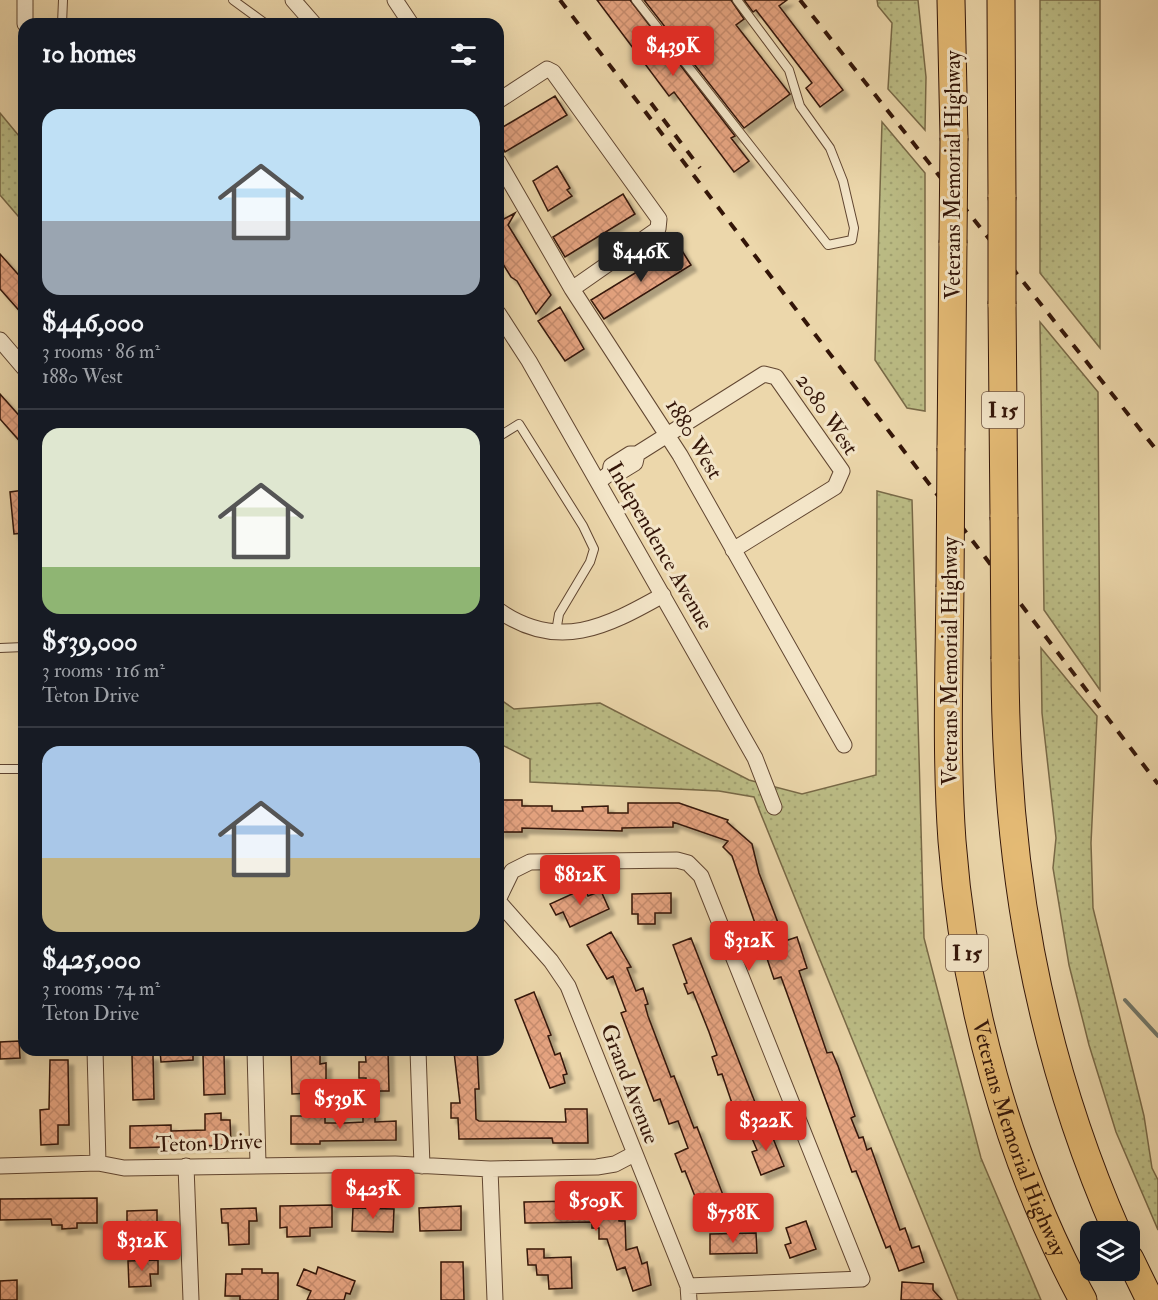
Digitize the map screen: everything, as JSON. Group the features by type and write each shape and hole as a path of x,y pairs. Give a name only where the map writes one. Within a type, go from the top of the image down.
{"highway":[{"name":"Veterans Memorial Highway","path":"951,0 954,138 950,810 958,897 969,969 988,1053 1011,1129 1042,1212 1083,1300"},
{"name":"I 15","path":"1001,0 1005,659 1011,824 1031,962 1067,1100 1113,1221"},
{"path":"1140,1281 1149,1300"}],"street":[{"path":"25,0 25,18"},
{"path":"293,0 309,18"},
{"path":"402,3 408,18"},
{"path":"504,97 547,69 553,72 659,219 658,229 572,289"},
{"name":"1880 West","path":"504,171 572,289 668,435 844,745"},
{"name":"Independence Avenue","path":"504,322 604,477 663,595 755,758 774,807"},
{"path":"0,340 18,361"},
{"name":"2080 West","path":"668,435 764,374 776,377 842,471 835,487 733,550"},
{"path":"604,477 611,466 630,454 637,454 668,435"},
{"path":"504,614 519,624 556,632 580,632 609,624 663,595"},
{"path":"504,888 512,871 530,862 677,860 688,863 697,871 862,1279 688,1293"},
{"name":"Grand Avenue","path":"504,908 543,952 568,986 688,1293"},
{"path":"95,1056 98,1163"},
{"path":"255,1056 258,1164"},
{"path":"418,1056 422,1166"},
{"name":"Teton Drive","path":"0,1166 98,1163 124,1168 258,1164 490,1169 597,1167 615,1164 634,1154"},
{"path":"186,1166 191,1300"},
{"path":"490,1169 495,1300"}],"lane":[{"path":"62,18 63,0"},
{"path":"233,0 258,18"},
{"path":"636,0 828,245 852,240 854,228 843,182 831,148 800,106 789,70 737,0"},
{"path":"504,433 519,424 591,541 593,556 569,594 559,615 556,632"},
{"path":"0,648 18,647"},
{"path":"0,769 18,769"}],"green space":[{"path":"877,0 918,0 926,77 925,130 888,89 892,23 878,6"},
{"path":"1040,0 1100,0 1100,348 1040,273"},
{"path":"0,113 18,135 18,216 0,195"},
{"path":"882,122 925,173 925,411 907,408 875,360"},
{"path":"1040,322 1098,392 1100,690 1044,610"},
{"path":"877,491 912,500 924,938 981,1158 1041,1300 958,1300 754,797 719,791 530,782 530,759 504,746 504,702 514,709 600,703 749,780 802,794 876,775"},
{"path":"1041,648 1097,716 1091,843 1093,908 1144,1116 1152,1168 1158,1180 1158,1230 1116,1132 1089,1045 1069,965 1053,868 1056,838 1042,713"}],"building":[{"path":"597,0 630,0 735,136 731,138 749,161 734,172 674,92 669,96"},
{"path":"644,0 731,0 744,19 736,25 790,94 744,128"},
{"path":"744,0 787,0 779,6 843,90 820,107 806,88 812,83 756,10 753,12"},
{"path":"555,96 567,115 505,152 504,126"},
{"path":"557,166 572,196 548,211 533,181"},
{"path":"623,194 635,214 565,257 553,237"},
{"path":"515,213 508,225 551,295 536,314 517,281 511,277 504,266 504,219"},
{"path":"679,246 691,265 604,319 591,300"},
{"path":"0,254 18,274 18,309 0,289"},
{"path":"560,307 584,349 565,361 538,321"},
{"path":"0,394 18,414 18,439 0,419"},
{"path":"18,491 18,534 14,534 10,492"},
{"path":"504,800 522,800 522,806 552,806 552,811 583,811 582,807 608,806 608,813 628,813 628,803 679,803 728,820 727,822 752,844 759,873 785,941 797,937 807,968 799,971 827,1053 832,1052 838,1066 855,1116 851,1118 859,1138 863,1137 867,1150 871,1148 900,1230 905,1228 912,1248 919,1246 924,1262 899,1271 890,1246 886,1248 856,1171 852,1172 781,977 774,979 732,856 723,847 728,841 673,822 673,827 622,828 622,831 522,828 522,832 504,832"},
{"path":"585,888 588,896 601,891 609,909 570,927 563,912 556,915 550,904"},
{"path":"671,893 671,913 655,913 655,924 638,924 638,914 632,914 632,894"},
{"path":"611,932 631,967 627,968 636,991 643,988 648,1004 645,1005 648,1016 671,1077 674,1076 694,1128 697,1127 723,1195 718,1197 724,1214 705,1222 685,1171 682,1172 675,1154 688,1148 678,1121 669,1124 660,1099 654,1101 621,1013 626,1011 613,976 607,979 587,945"},
{"path":"691,938 758,1110 737,1118 722,1074 718,1075 712,1057 717,1055 709,1032 693,992 688,994 684,984 687,983 673,945"},
{"path":"534,992 551,1035 548,1036 555,1055 560,1053 567,1074 563,1075 565,1083 550,1088 515,1000"},
{"path":"18,1041 20,1058 0,1059 0,1042"},
{"path":"132,1056 153,1056 154,1099 133,1100"},
{"path":"160,1056 193,1056 193,1060 161,1062"},
{"path":"203,1056 224,1056 225,1094 204,1095"},
{"path":"291,1056 320,1056 320,1064 326,1063 326,1082 313,1082 313,1093 292,1094"},
{"path":"366,1056 388,1056 389,1091 366,1091 366,1078 359,1078 359,1062 366,1062"},
{"path":"454,1056 477,1056 479,1089 475,1089 476,1119 479,1121 566,1122 565,1109 587,1109 588,1143 553,1143 552,1138 459,1139 458,1118 451,1118 451,1103 460,1103"},
{"path":"50,1060 68,1060 69,1125 58,1125 58,1144 41,1145 40,1110 49,1109"},
{"path":"221,1113 221,1120 230,1120 231,1145 130,1148 130,1126 171,1125 171,1131 205,1130 205,1114"},
{"path":"363,1113 375,1113 375,1122 396,1121 396,1140 320,1141 320,1144 291,1144 291,1116 325,1116 325,1123 345,1123 363,1122"},
{"path":"769,1128 784,1166 761,1175 752,1152 757,1150 751,1136"},
{"path":"97,1198 97,1223 77,1223 77,1228 62,1229 62,1225 52,1225 51,1219 0,1220 0,1199"},
{"path":"597,1198 618,1198 619,1221 625,1221 626,1250 637,1247 642,1264 647,1262 651,1285 633,1291 625,1267 617,1270 607,1239 599,1239 599,1228 592,1228 592,1222 525,1223 524,1202 573,1201 574,1211 598,1210"},
{"path":"332,1205 332,1227 310,1228 310,1236 287,1237 287,1227 280,1228 280,1206"},
{"path":"461,1206 461,1230 420,1231 419,1208"},
{"path":"256,1208 257,1221 249,1221 249,1244 229,1245 228,1223 222,1223 221,1209"},
{"path":"353,1208 394,1209 393,1232 352,1231"},
{"path":"157,1210 157,1237 127,1237 127,1211"},
{"path":"806,1221 816,1249 790,1258 785,1245 791,1243 786,1228"},
{"path":"756,1233 757,1253 710,1254 710,1234"},
{"path":"527,1249 544,1249 544,1258 571,1257 572,1288 549,1289 548,1275 537,1275 536,1265 528,1265"},
{"path":"158,1260 158,1274 150,1274 151,1286 129,1287 128,1261"},
{"path":"441,1262 463,1262 464,1300 441,1300"},
{"path":"318,1267 355,1281 350,1294 346,1293 344,1300 307,1300 311,1291 297,1285 304,1269 316,1274"},
{"path":"242,1269 262,1269 262,1273 278,1273 278,1300 240,1300 240,1296 225,1296 226,1274 242,1274"},
{"path":"17,1280 17,1300 0,1300 0,1281"},
{"path":"902,1282 933,1284 933,1290 942,1300 901,1300"}],"waterway":[{"path":"1125,1000 1158,1036"}],"railway":[{"path":"560,0 1158,784"},
{"path":"800,0 1158,452"},
{"path":"651,103 700,168"}]}
